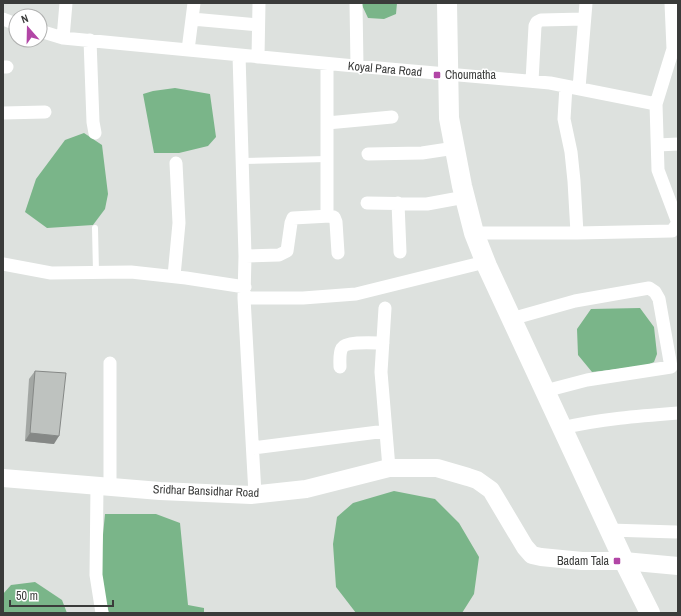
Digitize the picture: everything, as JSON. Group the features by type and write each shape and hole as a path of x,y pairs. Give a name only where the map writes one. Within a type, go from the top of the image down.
{"main road":[{"path":"448,3 450,118 465,197 474,233 485,262 511,319 609,530 650,613"}],"street":[{"path":"63,38 66,3"},
{"path":"188,50 194,3"},
{"path":"258,57 259,3"},
{"path":"356,3 357,66"},
{"path":"577,233 571,152 564,119 572,87 586,3"},
{"path":"474,233 672,231 678,223 658,170 656,104 672,77 676,49 671,3"},
{"path":"192,19 258,24"},
{"path":"532,81 535,26 537,22 541,20 584,19"},
{"name":"Koyal Para Road","path":"48,33 63,38 327,64 532,81 572,87 656,104"},
{"path":"90,40 93,122 95,133"},
{"path":"239,55 245,256 244,292 255,494"},
{"path":"327,64 327,216"},
{"path":"3,113 45,112"},
{"path":"327,123 392,117"},
{"path":"658,145 678,144"},
{"path":"368,154 422,153 455,148"},
{"path":"174,276 179,223 176,164"},
{"path":"367,203 427,204 465,197"},
{"path":"398,203 400,252"},
{"path":"245,256 283,254 287,251 293,218 327,216 334,217 336,222 338,253"},
{"path":"3,264 51,273 131,272 174,276 244,292 303,298 356,294 485,262"},
{"path":"511,319 575,301 649,288 655,292 659,299 674,370 587,380 545,391"},
{"path":"385,308 381,372 388,468"},
{"path":"340,368 342,349 345,346 350,344 383,343"},
{"path":"102,613 96,575 104,486 110,363"},
{"path":"562,428 610,418 678,413"},
{"path":"253,448 386,431"},
{"name":"Sridhar Bansidhar Road","path":"3,478 167,491 251,495 306,489 388,468 437,468 477,480 491,490 525,547 532,555 582,561 624,561 678,566"},
{"path":"609,530 676,532"}],"lane":[{"path":"242,161 327,159"},
{"path":"95,228 96,272"}],"shaded area":[{"path":"361,3 397,3 396,14 384,19 368,18"},
{"path":"175,88 210,94 216,137 208,146 179,153 154,153 143,94"},
{"path":"84,133 102,145 108,194 105,209 93,225 47,228 25,212 36,179 65,140"},
{"path":"640,308 654,327 657,354 654,362 645,366 592,372 578,355 577,329 591,309"},
{"path":"394,491 435,499 459,523 479,557 474,594 462,613 356,613 336,587 333,544 337,517 353,503"},
{"path":"105,514 156,514 180,523 188,605 204,608 204,613 109,613 99,576"},
{"path":"35,582 62,600 67,613 3,613 3,594 11,585"}],"building":[{"path":"35,371 66,373 59,436 30,433"}],"place":[{"name":"Choumatha","path":"437,75"},
{"name":"Badam Tala","path":"617,561"}]}
